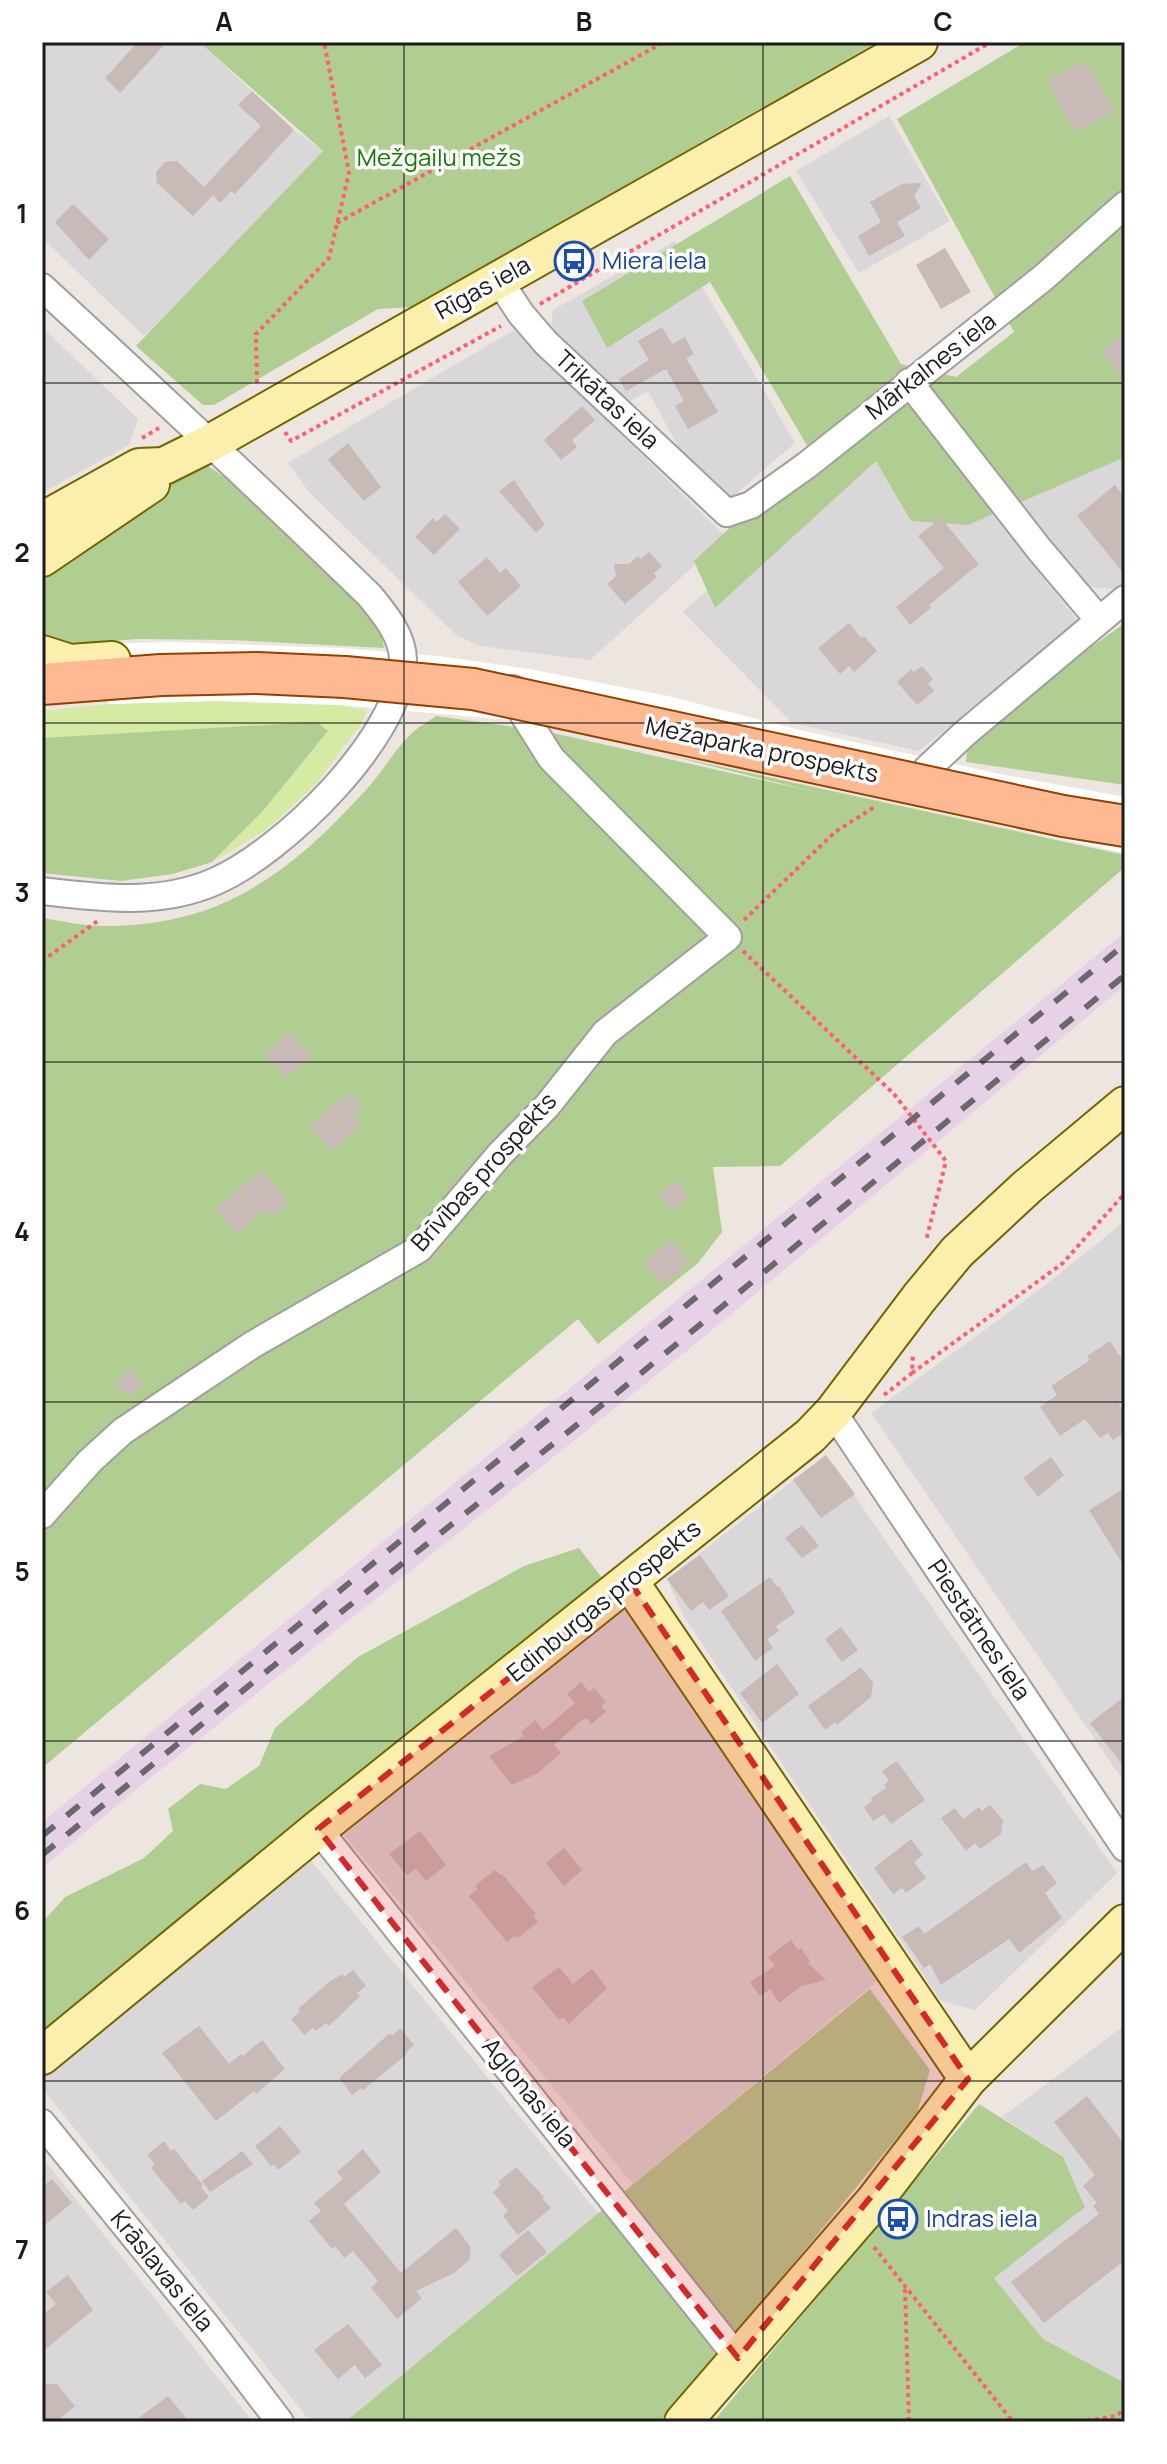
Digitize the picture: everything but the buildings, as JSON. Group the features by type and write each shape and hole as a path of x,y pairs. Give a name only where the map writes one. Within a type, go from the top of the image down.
{"main road":[{"name":"Mežaparka prospekts","path":"42,684 161,675 286,674 473,689 1063,816 1125,826"}],"street":[{"name":"Rīgas iela","path":"42,521 139,467 164,466 212,442 919,42"},
{"name":"Mārkalnes iela","path":"727,513 751,505 807,465 1043,278 1125,205"},
{"name":"Trikātas iela","path":"498,279 521,314 546,343 727,513"},
{"path":"42,287 178,415 212,442 370,596 386,616 397,637 403,659 396,693 378,730 342,781 310,814 246,864 215,881 176,893 136,900 42,891"},
{"path":"909,382 1039,549 1099,620"},
{"path":"42,558 150,486 164,466"},
{"path":"926,770 1125,599"},
{"name":"Mežaparka prospekts","path":"42,654 70,663 128,659 161,675"},
{"path":"403,659 448,673 490,673 513,686 526,720 551,758 728,937"},
{"name":"Brīvības prospekts","path":"42,1515 90,1461 123,1431 252,1345 419,1249 501,1153 547,1106 605,1033 728,937"},
{"name":"Edinburgas prospekts","path":"42,2056 318,1829 810,1436 833,1412 957,1252 1027,1187 1125,1105"},
{"name":"Piestātnes iela","path":"833,1412 1125,1848"},
{"path":"630,1582 968,2079"},
{"name":"Aglonas iela","path":"318,1829 738,2358"},
{"path":"683,2422 875,2200 968,2079 1125,1923"},
{"name":"Krāslavas iela","path":"42,2123 210,2330 280,2422"}],"path":[{"path":"257,385 256,334 329,258 349,173 324,42"},
{"path":"337,223 664,42"},
{"path":"291,441 521,314 991,42"},
{"path":"887,800 835,832 728,937 894,1094 946,1161 926,1244"},
{"path":"42,961 101,918"},
{"path":"875,1403 1063,1263 1125,1193"},
{"path":"912,1373 914,1348"},
{"path":"874,2247 1013,2422"},
{"path":"905,2287 909,2422"},
{"path":"1079,2422 1116,2416 1125,2409"}],"highlighted area":[{"path":"630,1582 968,2079 738,2358 318,1829"}],"shaded area":[{"path":"42,42 199,42 294,130 323,151 204,278 144,336 42,238"},
{"path":"889,116 950,221 859,273 796,171"},
{"path":"1125,223 1125,581 1116,589 1089,587 1015,497"},
{"path":"675,241 795,443 730,499 684,457 648,391 628,402 551,330 553,310"},
{"path":"42,327 138,419 129,445 42,493"},
{"path":"514,330 726,537 590,660 480,646 456,635 310,493 288,463"},
{"path":"908,410 1078,621 919,751 792,723 683,612"},
{"path":"1125,932 1125,985 699,1341 42,1868 42,1822"},
{"path":"1125,1221 1125,1783 871,1413 1039,1290"},
{"path":"826,1455 1117,1873 975,2010 941,2001 684,1617 667,1579"},
{"path":"623,1608 881,1978 633,2184 344,1835"},
{"path":"308,1857 598,2213 345,2422 311,2422 42,2088 42,2080"},
{"path":"1125,2025 1125,2383 1043,2339 994,2278 1085,2206 1063,2157 1002,2117"},
{"path":"42,2157 253,2422 42,2422"}],"green space":[{"name":"Mežgaiļu mežs","path":"199,42 877,42 411,307 378,309 214,405 203,405 136,346 323,151"},
{"path":"1025,42 1125,42 1125,457 968,525 911,521 876,461 715,608 694,561 811,452 710,282 607,348 582,301 790,176 901,364 956,377 1014,332 897,119"},
{"path":"208,466 232,482 379,625 384,648 230,640 138,639 49,646 42,643 42,569 187,473"},
{"path":"1125,623 1125,785 966,762 969,733"},
{"path":"216,701 339,705 367,710 363,721 315,785 266,830 212,862 263,811 328,732 42,738 42,711 108,704"},
{"path":"436,716 544,731 815,792 663,754 1125,855 1125,867 780,1166 713,1167 722,1232 698,1263 598,1344 578,1319 42,1768 42,918 95,926 145,924 183,917 249,890 308,848 365,791 405,740"},
{"path":"317,722 328,731 263,811 212,862 173,874 121,881 42,873 42,738"},
{"path":"579,1548 602,1578 283,1834 42,2035 42,1923 65,1897 144,1858 173,1831 168,1809 200,1784 226,1789 259,1766 275,1728 358,1657 524,1566"},
{"path":"870,1989 930,2070 917,2113 659,2422 345,2422"},
{"path":"979,2104 1063,2157 1085,2207 994,2278 1043,2339 1125,2383 1125,2422 713,2422"}],"pier":[{"path":"172,642 343,648 438,656 529,669 668,696 804,731 1000,774 1125,797 1125,853 521,721 339,705 216,701 108,704 104,644"}],"railway":[{"path":"42,1836 1125,944"},
{"path":"42,1855 257,1679 617,1393 1125,975"}],"place":[{"name":"Miera iela","path":"574,261"},
{"name":"Indras iela","path":"898,2219"}]}
